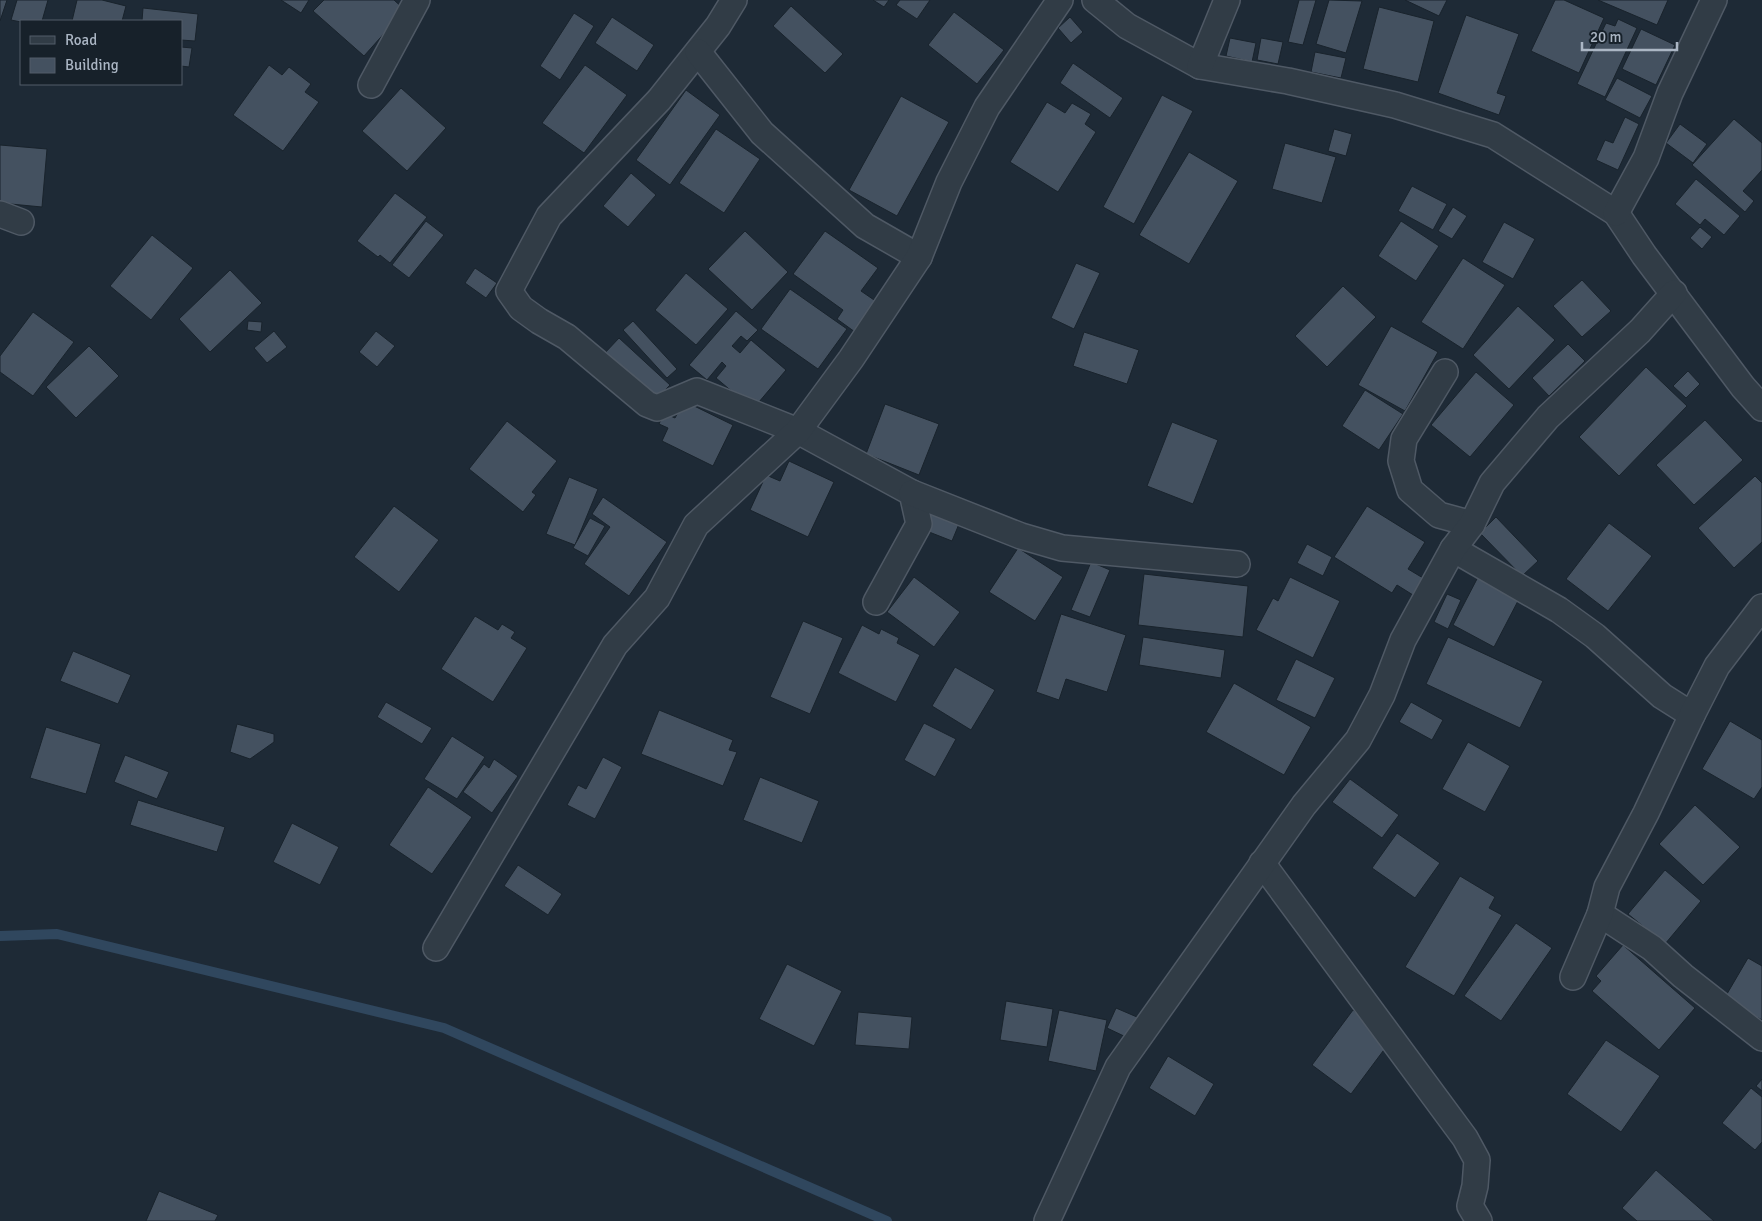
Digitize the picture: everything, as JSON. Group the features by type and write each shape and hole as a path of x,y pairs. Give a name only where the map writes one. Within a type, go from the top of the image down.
{"street":[{"path":"371,84 416,0"},
{"path":"734,0 718,26 659,100 549,216 509,291 521,308 567,337 647,404 657,408 698,391 798,431 912,493 1021,536 1062,548 1237,564"},
{"path":"436,948 615,645 657,598 696,525 798,431 851,358 919,258 949,182 987,107 1060,0"},
{"path":"1095,0 1127,26 1200,66 1288,80 1395,105 1493,135 1616,213 1644,255 1743,387 1762,408"},
{"path":"1200,66 1227,0"},
{"path":"1616,213 1646,158 1670,93 1714,0"},
{"path":"698,52 762,133 865,226 919,258"},
{"path":"1047,1221 1118,1067 1262,862 1304,805 1358,740 1382,695 1404,640 1453,550 1472,524 1492,483 1548,417 1640,332 1674,293"},
{"path":"1445,372 1404,439 1401,462 1410,490 1439,515 1472,524"},
{"path":"876,602 919,524 912,493"},
{"path":"1453,550 1559,610 1595,636 1662,696 1692,715"},
{"path":"1573,977 1600,914 1608,887 1646,813 1692,715 1717,666 1762,606"},
{"path":"1262,862 1465,1138 1478,1160 1470,1206 1479,1221"},
{"path":"1600,914 1652,948 1683,976 1762,1038"}],"building":[{"path":"0,0 7,0 0,21"},
{"path":"17,0 48,0 42,20 20,20 20,22 11,20"},
{"path":"77,0 102,0 126,6 122,20 72,20"},
{"path":"281,0 309,0 301,13"},
{"path":"324,0 394,0 405,10 364,56 313,11"},
{"path":"873,0 889,0 884,7"},
{"path":"900,0 930,0 917,19 896,5"},
{"path":"1299,0 1316,0 1303,45 1288,42"},
{"path":"1329,0 1362,1 1346,53 1316,44"},
{"path":"1405,0 1447,0 1439,16"},
{"path":"1555,0 1564,0 1604,18 1579,73 1531,51"},
{"path":"1598,0 1668,0 1657,25"},
{"path":"791,6 843,54 825,73 773,26"},
{"path":"1379,7 1434,21 1418,82 1363,69"},
{"path":"143,8 198,14 195,41 182,40 182,20 142,20"},
{"path":"954,12 1004,50 977,84 928,45"},
{"path":"574,13 594,26 560,80 540,66"},
{"path":"1466,15 1519,34 1497,93 1506,96 1499,115 1438,93"},
{"path":"612,17 654,45 637,71 595,43"},
{"path":"1070,17 1083,32 1071,43 1058,28"},
{"path":"1618,19 1637,28 1605,97 1577,84 1606,23 1615,26"},
{"path":"1641,29 1675,45 1656,85 1622,69"},
{"path":"1230,38 1256,43 1252,62 1226,56"},
{"path":"1261,38 1283,42 1278,64 1257,60"},
{"path":"182,47 192,48 189,67 182,66"},
{"path":"1315,52 1346,58 1341,78 1311,72"},
{"path":"1073,63 1123,98 1110,118 1060,83"},
{"path":"269,65 282,75 289,67 311,84 305,92 319,102 283,151 233,115"},
{"path":"585,65 627,95 584,153 542,123"},
{"path":"1617,78 1652,96 1640,118 1605,100"},
{"path":"401,88 446,128 407,171 362,131"},
{"path":"686,90 720,115 670,185 636,160"},
{"path":"1162,95 1193,111 1134,224 1103,207"},
{"path":"901,96 949,122 897,216 849,190"},
{"path":"1047,102 1065,113 1072,103 1091,114 1085,124 1096,132 1058,192 1010,162"},
{"path":"1625,117 1639,124 1618,170 1596,160 1605,140 1613,143"},
{"path":"1734,119 1762,143 1762,170 1743,191 1754,201 1745,212 1692,165"},
{"path":"1680,124 1707,144 1693,163 1666,143"},
{"path":"716,129 760,159 724,213 679,183"},
{"path":"1334,129 1352,134 1346,156 1328,151"},
{"path":"1285,143 1336,157 1322,203 1272,189"},
{"path":"0,145 47,149 42,207 0,203"},
{"path":"1189,152 1238,181 1189,264 1139,235"},
{"path":"631,173 656,195 628,227 603,206"},
{"path":"1696,179 1740,216 1724,235 1705,219 1700,225 1675,204"},
{"path":"1412,186 1447,204 1433,230 1398,211"},
{"path":"395,193 427,217 390,263 380,255 378,257 357,241"},
{"path":"1453,207 1467,216 1452,239 1438,231"},
{"path":"426,221 444,235 409,278 392,265"},
{"path":"1401,221 1439,246 1416,281 1378,256"},
{"path":"1504,222 1535,239 1513,279 1482,262"},
{"path":"1700,227 1712,237 1702,249 1690,238"},
{"path":"745,231 788,272 752,310 708,269"},
{"path":"825,231 878,268 861,291 877,302 855,332 837,319 843,310 793,274"},
{"path":"152,235 193,268 151,320 110,286"},
{"path":"1463,258 1505,285 1463,349 1421,322"},
{"path":"1076,263 1100,273 1074,329 1051,318"},
{"path":"475,268 497,283 486,298 465,283"},
{"path":"230,270 262,303 210,352 179,319"},
{"path":"686,273 728,309 696,345 655,310"},
{"path":"1582,280 1611,311 1582,337 1553,306"},
{"path":"1343,286 1376,317 1327,367 1295,336"},
{"path":"790,289 847,329 818,369 761,329"},
{"path":"1518,306 1555,340 1509,389 1473,355"},
{"path":"736,311 758,330 747,341 741,336 732,346 740,353 751,340 786,370 753,409 716,378 726,366 722,362 707,380 689,365"},
{"path":"33,312 74,342 33,396 0,372 0,356"},
{"path":"248,321 262,322 261,332 247,330"},
{"path":"633,321 677,369 667,378 623,330"},
{"path":"1391,326 1438,352 1405,411 1358,385"},
{"path":"274,331 287,347 267,363 254,348"},
{"path":"376,331 395,346 377,367 359,352"},
{"path":"1084,332 1139,350 1127,384 1073,366"},
{"path":"619,338 670,385 654,401 603,355"},
{"path":"1568,344 1585,361 1549,396 1532,378"},
{"path":"89,346 119,376 76,418 46,387"},
{"path":"1646,367 1687,406 1619,476 1579,437"},
{"path":"1688,371 1700,384 1686,398 1673,386"},
{"path":"1476,372 1514,405 1470,457 1431,425"},
{"path":"1365,390 1403,414 1379,450 1342,426"},
{"path":"684,401 733,425 713,466 662,441 668,428 659,424 664,413 675,418"},
{"path":"885,404 939,424 919,475 866,454"},
{"path":"1705,420 1743,460 1694,505 1656,465"},
{"path":"507,421 557,461 532,492 536,495 523,512 469,469"},
{"path":"1172,422 1218,440 1193,504 1147,486"},
{"path":"789,461 834,482 808,537 750,510 766,475 780,481"},
{"path":"1755,476 1762,483 1762,542 1734,568 1698,528"},
{"path":"569,477 598,489 575,545 546,534"},
{"path":"603,497 667,542 629,596 584,564 610,527 592,514"},
{"path":"394,506 439,540 399,592 354,557"},
{"path":"1367,506 1425,542 1408,569 1423,578 1413,595 1397,585 1392,593 1334,557"},
{"path":"931,513 959,524 952,541 924,530"},
{"path":"1496,517 1538,561 1522,576 1480,533"},
{"path":"590,518 605,526 588,556 573,548"},
{"path":"1609,523 1652,556 1608,611 1566,579"},
{"path":"1307,544 1332,557 1323,576 1297,563"},
{"path":"1018,548 1063,577 1035,621 989,592"},
{"path":"1091,562 1110,570 1090,617 1071,610"},
{"path":"1144,574 1248,586 1243,637 1138,625"},
{"path":"914,577 960,612 934,647 887,612"},
{"path":"1290,577 1340,601 1313,658 1256,630 1273,598 1278,601"},
{"path":"1478,577 1519,599 1494,647 1453,625"},
{"path":"1447,594 1461,600 1448,629 1434,622"},
{"path":"1061,614 1126,635 1107,692 1066,679 1059,700 1036,692"},
{"path":"475,616 498,630 502,624 515,632 511,638 527,648 493,702 441,669"},
{"path":"803,621 843,638 810,714 770,697"},
{"path":"862,625 879,634 881,629 899,638 897,643 920,655 896,702 838,673"},
{"path":"1143,637 1225,650 1221,678 1139,665"},
{"path":"1448,637 1543,681 1520,728 1426,684"},
{"path":"73,651 131,675 118,704 60,681"},
{"path":"1296,659 1335,678 1315,718 1276,700"},
{"path":"955,667 995,690 971,730 932,706"},
{"path":"1234,683 1311,727 1284,775 1206,732"},
{"path":"386,702 432,728 422,744 377,717"},
{"path":"1411,702 1443,720 1432,740 1399,722"},
{"path":"659,710 733,740 729,750 737,752 723,786 641,754"},
{"path":"1730,721 1762,740 1762,787 1754,799 1702,769"},
{"path":"924,723 956,739 935,777 904,760"},
{"path":"237,724 274,734 274,742 250,759 230,752"},
{"path":"46,727 101,744 86,794 30,778"},
{"path":"452,736 485,757 457,799 424,779"},
{"path":"1468,742 1510,766 1485,812 1442,789"},
{"path":"125,755 169,772 157,799 114,782"},
{"path":"603,757 622,767 595,819 567,805 578,785 586,789"},
{"path":"494,759 518,776 492,813 463,792 484,764 489,768"},
{"path":"760,777 819,801 802,843 743,820"},
{"path":"1350,779 1399,815 1382,838 1332,802"},
{"path":"428,787 472,817 432,874 389,845"},
{"path":"138,800 225,827 217,852 130,825"},
{"path":"1695,805 1740,847 1703,885 1659,844"},
{"path":"292,823 339,847 320,885 273,862"},
{"path":"1397,833 1440,863 1415,898 1372,868"},
{"path":"518,865 562,894 548,915 504,886"},
{"path":"1665,870 1701,901 1665,944 1628,914"},
{"path":"1460,876 1495,897 1489,908 1502,915 1454,996 1405,967"},
{"path":"1516,923 1552,948 1501,1021 1464,996"},
{"path":"1623,945 1695,1008 1659,1050 1592,991 1601,981 1596,976"},
{"path":"1748,958 1762,966 1762,1020 1724,999"},
{"path":"787,964 842,991 814,1046 759,1019"},
{"path":"1006,1001 1053,1009 1047,1047 1000,1040"},
{"path":"1116,1008 1137,1017 1128,1038 1107,1028"},
{"path":"1059,1010 1107,1020 1096,1071 1048,1061"},
{"path":"1353,1010 1392,1039 1351,1094 1312,1065"},
{"path":"858,1012 912,1017 909,1049 855,1045"},
{"path":"1606,1040 1660,1076 1621,1132 1567,1094"},
{"path":"1168,1056 1214,1084 1195,1116 1149,1088"},
{"path":"1762,1079 1762,1091 1756,1086"},
{"path":"1751,1088 1762,1097 1762,1142 1755,1150 1722,1123"},
{"path":"1656,1170 1714,1221 1637,1221 1622,1208"},
{"path":"159,1191 218,1215 215,1221 146,1221"}],"waterway":[{"path":"0,936 57,934 444,1028 887,1221"}]}
